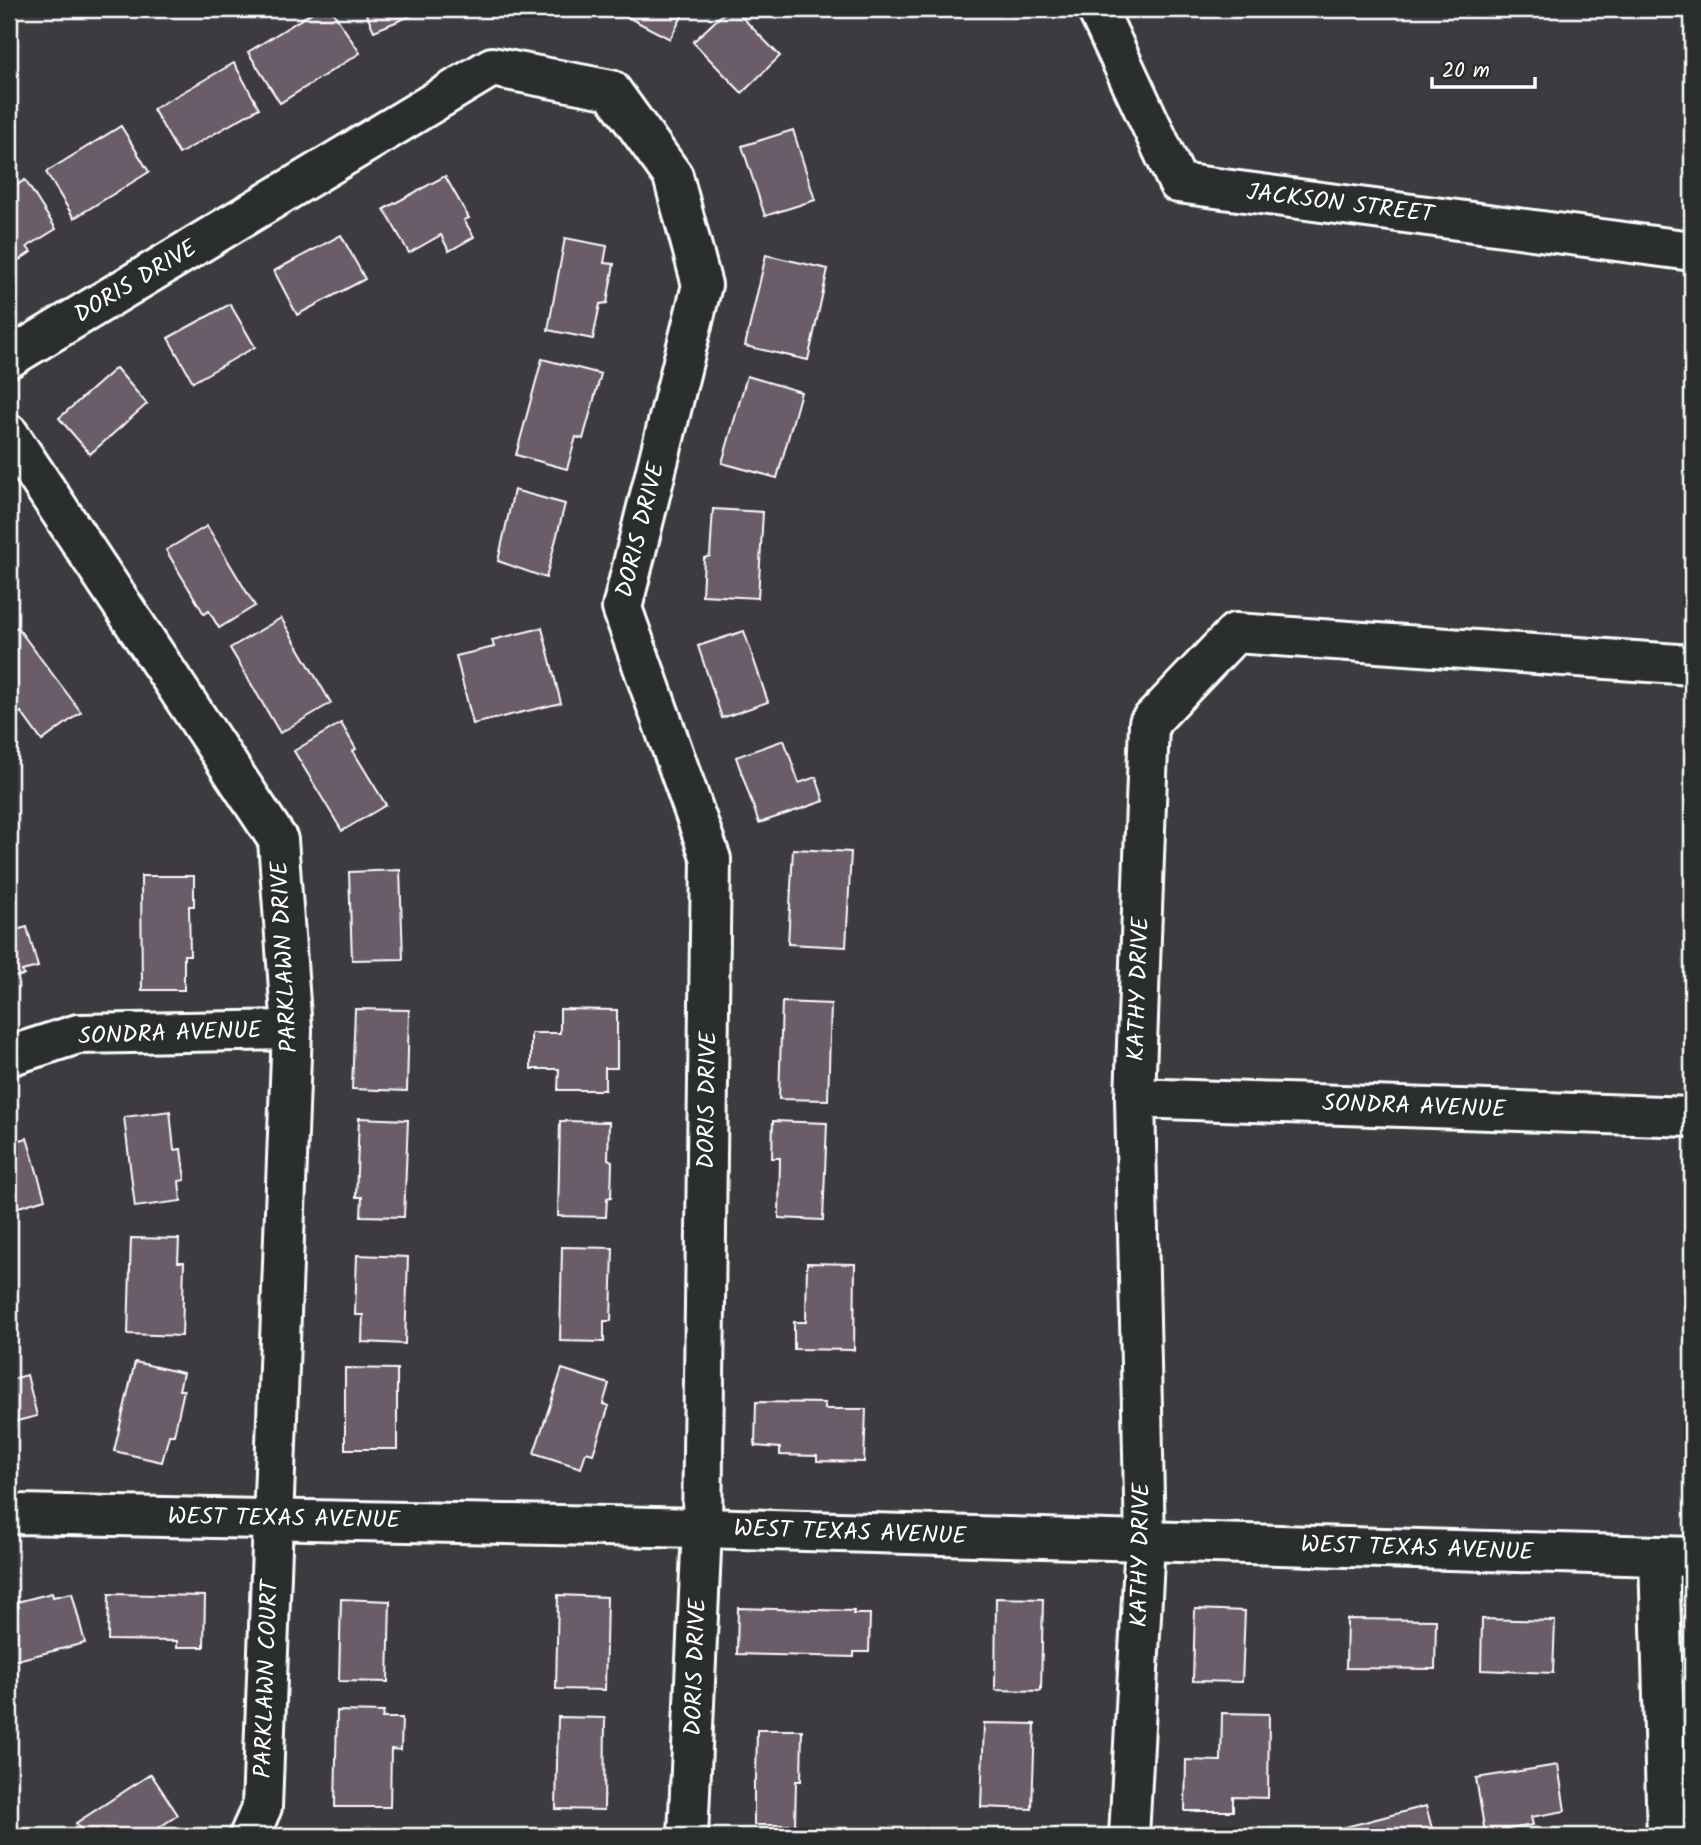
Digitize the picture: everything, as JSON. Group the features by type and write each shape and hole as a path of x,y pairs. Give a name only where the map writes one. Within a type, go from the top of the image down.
{"street":[{"name":"JACKSON STREET","path":"1097,9 1178,183 1692,251"},
{"name":"DORIS DRIVE","path":"9,358 492,66 611,90 673,176 702,285 622,608 711,859 702,1528 688,1836"},
{"name":"PARKLAWN DRIVE","path":"9,434 278,840 292,1030 273,1518"},
{"name":"KATHY DRIVE","path":"1129,1836 1145,1542 1135,1098 1149,723 1235,634 1692,665"},
{"name":"SONDRA AVENUE","path":"9,1056 78,1034 292,1030"},
{"name":"SONDRA AVENUE","path":"1135,1098 1692,1117"},
{"name":"WEST TEXAS AVENUE","path":"9,1516 273,1518 702,1528 1675,1556"},
{"name":"PARKLAWN COURT","path":"249,1836 262,1807 273,1518"},
{"path":"1667,1836 1675,1556"}],"green space":[{"path":"1611,9 1692,9 1692,16"}],"building":[{"path":"318,9 331,9 360,53 280,103 248,52"},
{"path":"364,9 427,9 374,31"},
{"path":"612,9 686,9 670,39"},
{"path":"728,9 734,9 780,56 742,93 693,42"},
{"path":"234,63 259,108 179,154 153,109"},
{"path":"121,126 149,172 74,218 46,172"},
{"path":"793,130 815,200 765,216 742,146"},
{"path":"445,176 469,218 464,220 474,237 449,251 441,235 409,253 384,209"},
{"path":"25,180 56,229 27,247 31,252 9,267 9,190"},
{"path":"341,235 365,279 297,315 274,271"},
{"path":"565,238 607,246 604,263 614,264 607,303 600,304 593,339 548,330"},
{"path":"766,255 828,269 808,360 745,346"},
{"path":"230,304 255,347 193,382 168,338"},
{"path":"542,359 601,374 583,439 576,437 567,469 516,455"},
{"path":"116,368 147,404 90,454 59,418"},
{"path":"747,376 801,392 777,478 722,463"},
{"path":"514,490 565,504 546,578 498,561"},
{"path":"713,509 763,512 758,598 702,595 704,558 710,556"},
{"path":"207,526 255,606 219,628 209,611 204,614 166,550"},
{"path":"281,618 331,703 280,733 230,648"},
{"path":"17,627 81,712 42,741 21,712 9,721 9,632"},
{"path":"542,628 561,703 473,724 456,656 494,647 492,640"},
{"path":"744,631 768,702 722,718 698,646"},
{"path":"341,723 356,749 353,751 386,805 342,831 294,751"},
{"path":"784,740 799,783 816,777 824,801 759,823 736,757"},
{"path":"793,849 851,852 846,947 788,944"},
{"path":"400,870 403,959 352,960 349,872"},
{"path":"141,876 194,876 194,906 189,906 190,955 184,955 184,990 142,990"},
{"path":"27,927 38,967 22,971 24,975 9,978 9,932"},
{"path":"782,1002 831,1004 828,1100 779,1099"},
{"path":"355,1009 409,1010 407,1091 352,1089"},
{"path":"560,1009 617,1010 617,1068 605,1068 605,1090 558,1090 559,1069 531,1069 531,1033 560,1033"},
{"path":"170,1111 174,1150 181,1149 185,1180 179,1181 181,1201 135,1207 124,1117"},
{"path":"359,1118 408,1120 404,1217 361,1216 362,1197 356,1197"},
{"path":"560,1121 609,1122 611,1197 607,1198 606,1217 558,1216"},
{"path":"773,1121 827,1123 823,1220 779,1218 780,1158 772,1158"},
{"path":"27,1138 45,1199 9,1210 9,1143"},
{"path":"131,1238 179,1239 178,1262 184,1262 182,1336 128,1334"},
{"path":"562,1247 613,1248 611,1321 604,1321 604,1342 560,1341"},
{"path":"357,1255 408,1257 405,1344 362,1342 363,1315 355,1315"},
{"path":"807,1263 855,1264 854,1350 794,1349 794,1322 806,1322"},
{"path":"135,1362 183,1373 179,1390 184,1390 174,1435 169,1435 162,1462 114,1451"},
{"path":"345,1368 397,1369 397,1449 345,1449"},
{"path":"562,1369 609,1384 603,1404 609,1406 593,1454 586,1452 581,1468 534,1453"},
{"path":"27,1375 37,1416 9,1423 9,1380"},
{"path":"756,1402 825,1403 825,1409 866,1409 864,1462 817,1461 817,1456 780,1455 780,1448 755,1446"},
{"path":"52,1593 53,1597 72,1593 85,1643 9,1662 9,1609 19,1607 17,1602"},
{"path":"109,1594 205,1596 204,1647 177,1647 177,1641 108,1640"},
{"path":"558,1595 607,1597 605,1690 556,1689"},
{"path":"996,1598 1043,1599 1041,1691 995,1690"},
{"path":"341,1599 390,1601 388,1682 339,1681"},
{"path":"738,1608 854,1611 853,1614 870,1614 869,1652 854,1652 854,1657 737,1654"},
{"path":"1195,1609 1245,1611 1242,1682 1193,1681"},
{"path":"1347,1619 1436,1620 1435,1669 1346,1668"},
{"path":"1482,1619 1555,1621 1553,1673 1481,1670"},
{"path":"337,1711 384,1712 382,1718 402,1718 401,1750 391,1749 390,1807 335,1807"},
{"path":"1222,1713 1269,1714 1268,1798 1233,1797 1233,1811 1185,1811 1186,1760 1221,1761"},
{"path":"558,1717 605,1718 604,1810 556,1809"},
{"path":"984,1723 1035,1724 1032,1809 981,1807"},
{"path":"757,1730 802,1730 801,1781 796,1781 795,1825 754,1825"},
{"path":"1558,1765 1565,1811 1531,1817 1533,1825 1485,1833 1476,1778"},
{"path":"151,1774 178,1815 146,1836 85,1836 76,1823"},
{"path":"1426,1806 1434,1836 1340,1836 1338,1829"},
{"path":"9,1833 40,1835 40,1836 9,1836"}]}
